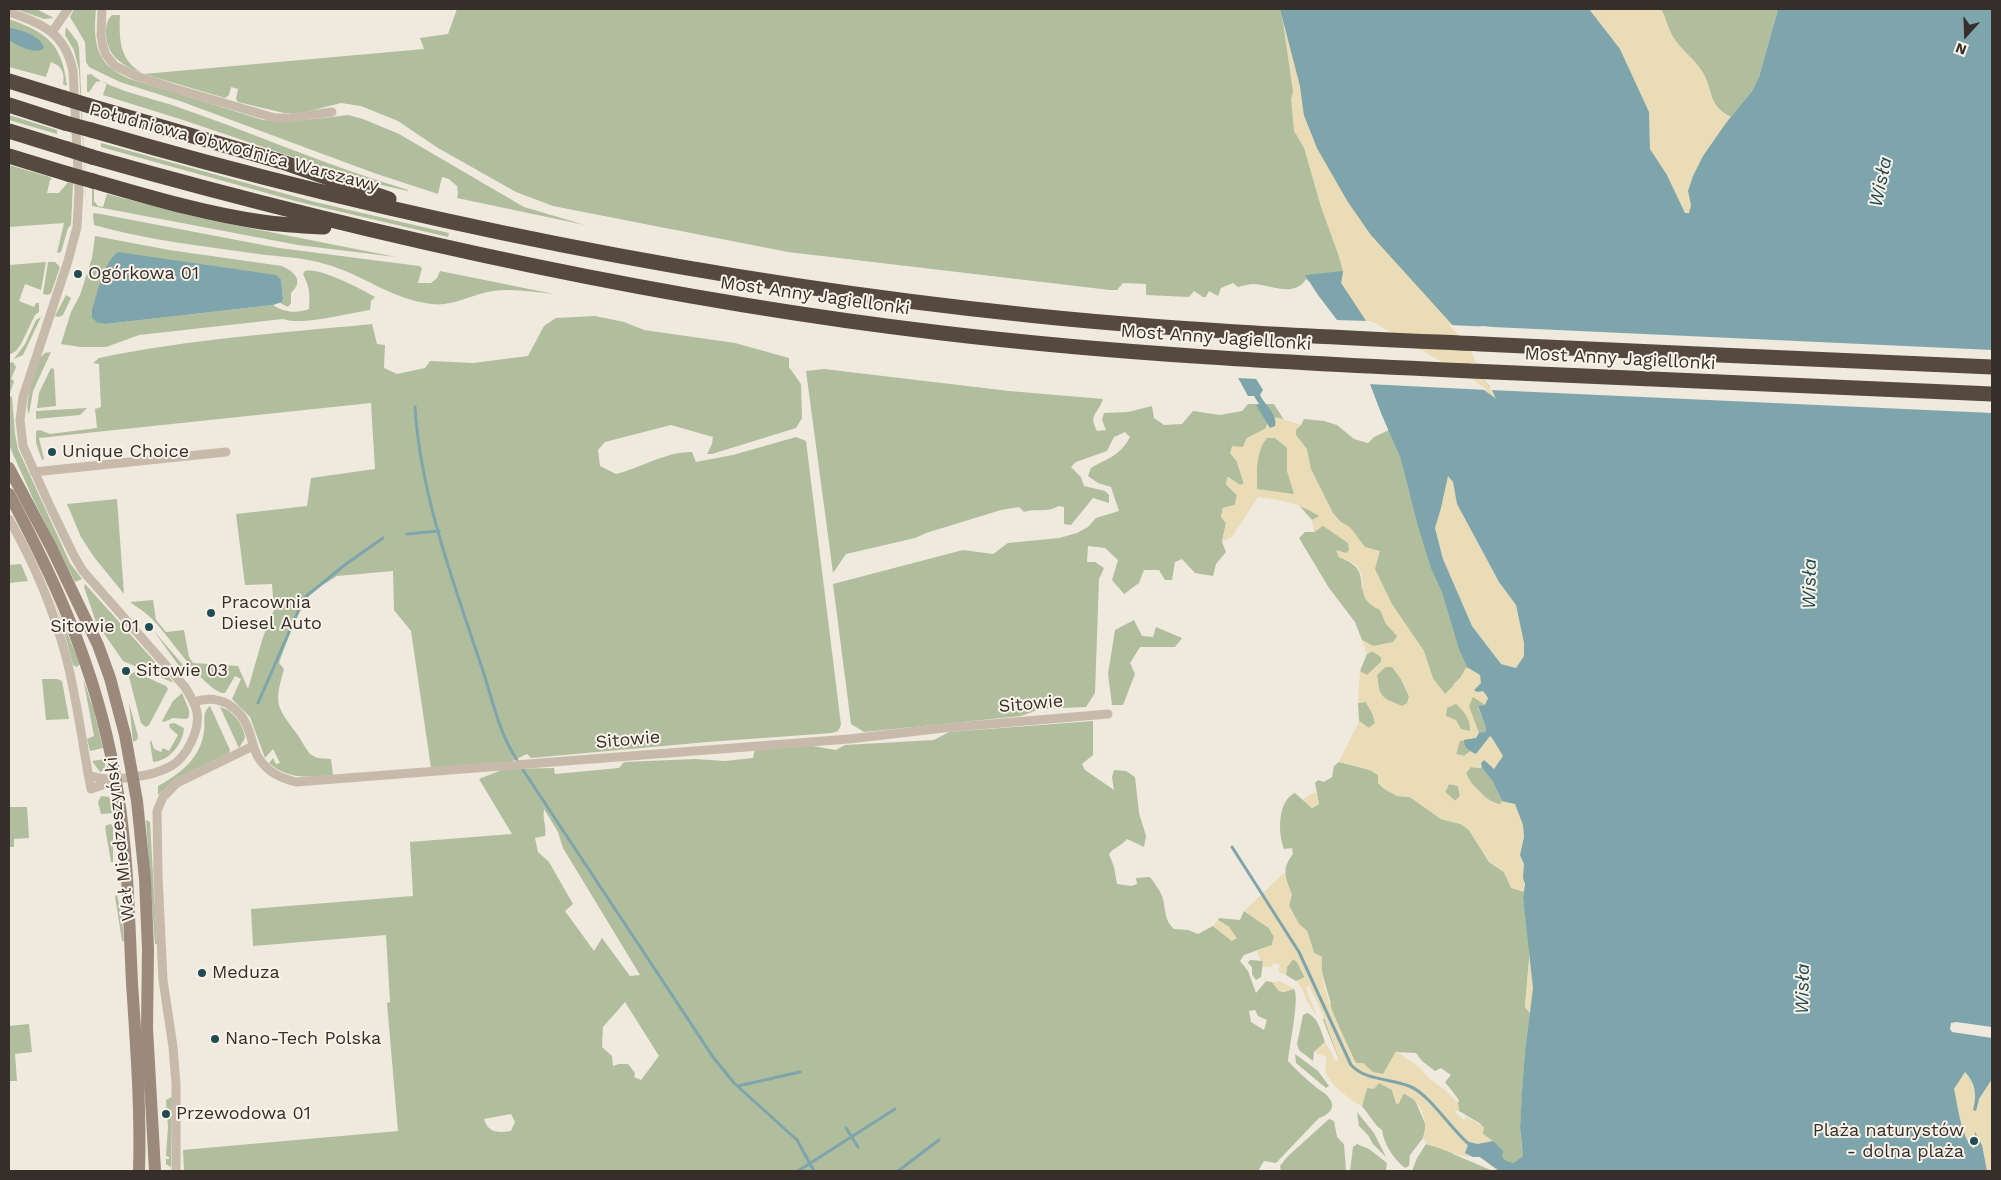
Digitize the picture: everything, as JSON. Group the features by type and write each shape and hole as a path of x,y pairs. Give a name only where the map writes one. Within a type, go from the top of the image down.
{"highway":[{"path":"9,81 290,165 452,222"},
{"name":"Południowa Obwodnica Warszawy","path":"9,105 244,173 452,222"},
{"path":"9,131 92,157 236,197 363,229"},
{"path":"9,156 160,200 233,218 264,223 363,229"},
{"name":"Most Anny Jagiellonki","path":"452,222 622,257 754,279 887,299 1086,321 1268,334 1992,367"},
{"name":"Most Anny Jagiellonki","path":"363,229 570,274 803,314 943,333 1077,347 1274,362 1992,394"}],"main road":[{"name":"Wał Miedzeszyński","path":"9,468 51,547 101,653 119,710 133,777 145,878 148,949 147,1028 155,1171"},
{"name":"Wał Miedzeszyński","path":"9,494 50,573 80,646 100,709 116,780 127,880 139,1171"}],"street":[{"path":"52,32 68,9"},
{"path":"102,9 101,36 103,47 110,61 122,70 176,89 275,118 332,112"},
{"path":"9,12 45,27 52,32 66,49 73,70 79,214 68,261 30,372 21,406 21,437 34,472 73,554 83,570 186,687 194,702 197,720 192,737 184,754 176,763 153,774 116,780 91,789 72,683 58,628 31,560 9,519"},
{"path":"34,472 226,452"},
{"name":"Sitowie","path":"194,702 202,699 214,699 235,708 246,723 258,758 265,767 284,779 296,782 849,739 944,728 1108,714"},
{"name":"Wał Miedzeszyński","path":"176,1171 176,1084 173,1047 163,980 157,811 163,797 172,787 253,746"},
{"path":"88,775 98,779 116,780"}],"green space":[{"path":"15,9 36,9 54,18 44,19"},
{"path":"74,9 96,9 95,32 99,51 110,67 130,79 263,120 290,122 348,115 363,119 399,134 524,207 585,225 457,198 457,186 449,179 442,177 438,194 374,173 180,101 120,82 89,67 86,62 85,42 70,17"},
{"path":"457,9 1280,9 1300,86 1468,342 1479,374 1492,389 1526,445 1306,279 1301,285 1289,289 1254,284 1238,287 1233,283 1221,288 1218,296 1209,291 1206,297 1194,291 1189,297 1146,295 1146,284 1123,283 1117,290 1110,290 788,252 553,206 516,192 438,148 398,121 361,106 341,103 301,113 284,113 238,102 236,99 238,89 231,87 229,95 225,98 144,74 424,49 420,38 448,34"},
{"path":"1661,9 1778,9 1759,77 1752,91 1731,117 1723,112 1714,102 1705,77 1673,37"},
{"path":"112,15 120,15 120,40 122,48 129,62 142,73 128,67 112,54 107,41 106,28"},
{"path":"9,19 34,29 51,42 61,60 67,86 63,84 64,76 62,70 51,62 46,77 9,67 9,41 30,50 36,37 9,27"},
{"path":"66,27 77,41 79,48 87,219 79,70 74,50 65,35"},
{"path":"91,74 103,82 96,82 87,92 87,75"},
{"path":"107,84 202,115 319,160 408,191 364,181 103,95"},
{"path":"9,115 57,130 57,134 9,120"},
{"path":"101,143 315,202 449,233 448,237 299,202 101,147"},
{"path":"9,165 50,177 52,180 50,180 47,193 59,193 68,182 73,183 71,225 68,228 61,252 57,253 64,223 9,227"},
{"path":"92,189 94,189 94,201 98,206 103,207 107,194 209,220 396,257 298,245 92,206"},
{"path":"93,214 279,248 419,266 422,268 418,283 431,283 437,278 440,271 554,294 501,290 447,304 431,304 402,297 339,268 317,262 175,242 134,235 94,225"},
{"path":"95,236 169,250 282,266 294,274 297,281 295,289 291,293 291,303 288,307 280,303 283,298 281,279 279,277 98,323 106,324 273,305 290,312 304,311 309,309 308,287 303,274 305,271 330,275 375,297 371,301 370,310 325,318 301,321 283,319 139,335 106,347 80,347 61,344 92,258"},
{"path":"46,262 41,290 25,284 19,301 34,307 36,303 39,303 39,312 35,315 21,344 16,351 9,355 9,265"},
{"path":"48,262 55,262 60,267 51,293 48,295 43,294"},
{"path":"66,295 71,298 63,315 55,316"},
{"path":"595,316 624,322 644,330 735,343 789,358 789,367 801,384 802,418 796,428 707,454 713,437 671,425 605,442 598,450 600,466 616,474 683,452 692,452 696,462 733,455 796,437 806,441 841,725 838,731 531,758 527,754 510,762 431,768 411,631 394,610 393,571 337,576 311,592 294,622 279,663 284,669 279,690 279,704 285,717 310,754 317,758 331,759 333,775 307,777 291,775 269,763 273,758 276,764 280,763 273,749 265,758 250,717 232,699 241,679 235,676 225,693 209,685 161,628 130,602 153,600 156,620 166,632 184,630 189,657 193,663 238,666 248,689 263,637 274,610 272,584 245,585 236,514 307,506 311,478 375,469 371,403 39,438 44,459 42,460 36,443 36,431 40,430 50,434 97,428 95,409 101,407 99,364 93,363 99,358 201,341 372,324 377,344 385,345 384,368 397,374 425,368 430,361 473,363 528,356 544,326 556,318"},
{"path":"41,317 23,355 14,359 25,344 36,320"},
{"path":"51,352 33,391 29,414 29,395 40,358 45,353"},
{"path":"13,362 16,367 11,379 14,381 9,396 9,363"},
{"path":"51,368 54,369 56,406 37,408 39,393"},
{"path":"824,369 1009,391 1103,399 1093,421 1097,431 1106,430 1102,420 1104,413 1128,412 1152,406 1154,418 1164,425 1182,424 1193,411 1220,415 1242,411 1248,404 1274,404 1287,425 1301,425 1304,419 1324,421 1337,425 1354,439 1368,443 1374,437 1389,430 1400,457 1410,495 1485,705 1478,707 1486,728 1485,732 1468,750 1471,751 1464,756 1456,754 1458,747 1402,706 1384,699 1379,691 1377,675 1385,667 1393,667 1409,696 1418,699 1412,671 1413,676 1408,676 1403,668 1406,665 1362,640 1355,622 1329,588 1299,538 1305,532 1314,532 1321,526 1314,519 1312,520 1297,503 1257,489 1260,449 1267,437 1274,438 1265,429 1247,438 1237,462 1244,484 1240,485 1228,477 1226,484 1237,495 1235,505 1223,508 1221,517 1226,523 1222,542 1226,552 1216,564 1213,576 1195,573 1182,559 1175,562 1172,580 1165,580 1159,570 1144,570 1139,583 1124,594 1112,580 1118,560 1105,548 1088,546 1087,562 1095,562 1104,568 1099,579 1095,693 1086,707 1040,709 1021,716 864,732 851,724 833,584 963,550 993,554 1008,543 1059,538 1077,533 1088,527 1096,518 1119,511 1111,487 1098,483 1088,476 1091,468 1118,453 1130,437 1125,432 1114,437 1107,451 1076,462 1071,467 1081,477 1084,486 1105,491 1109,495 1109,503 1093,498 1071,525 1064,524 1064,507 1058,506 1050,509 1024,512 1019,507 1001,510 915,538 846,554 833,573 806,371","holes":["1337,551 1346,553 1366,574 1362,591 1358,569 1339,557","1466,667 1461,698 1453,685 1462,676"]},
{"path":"9,396 12,397 18,449 70,563 82,579 75,582 34,501 9,445"},
{"path":"87,408 80,415 36,419 36,411"},
{"path":"117,499 124,594 94,557 81,537 67,504"},
{"path":"21,564 28,581 9,583 9,565"},
{"path":"85,584 174,683 123,661 96,622 84,587"},
{"path":"47,585 80,664 77,667 73,665 61,620"},
{"path":"1134,620 1142,636 1153,637 1156,627 1182,638 1175,647 1140,647 1130,663 1135,674 1123,705 1112,705 1108,674 1115,630"},
{"path":"153,630 189,672 187,673 182,670"},
{"path":"1372,651 1381,657 1381,662 1366,676 1360,671 1367,654"},
{"path":"135,672 166,686 168,689 149,725 146,727 141,723 129,677 130,674"},
{"path":"83,678 94,711 103,748 90,751 87,739 94,736"},
{"path":"42,679 62,681 69,719 46,720"},
{"path":"182,693 189,710 189,717 186,719 173,718 162,721 173,701"},
{"path":"1366,702 1375,723 1369,728 1359,721 1358,703"},
{"path":"129,703 138,736 137,740 133,742"},
{"path":"210,706 230,750 229,753 177,778 158,795 158,786 188,764 199,749 204,731 205,715"},
{"path":"220,707 229,711 242,728 245,738 239,748"},
{"path":"1093,721 1093,755 1082,764 1085,770 1114,790 1112,777 1114,770 1126,771 1135,777 1139,813 1146,836 1144,847 1127,839 1109,854 1117,884 1131,886 1137,884 1136,878 1150,877 1161,893 1167,919 1174,929 1188,930 1198,934 1213,926 1232,941 1229,927 1218,920 1219,918 1240,920 1244,911 1269,928 1274,937 1272,945 1244,955 1240,961 1248,971 1256,993 1266,981 1272,982 1279,991 1284,992 1294,989 1296,1002 1288,1061 1306,1079 1327,1095 1332,1105 1330,1111 1319,1118 1276,1163 1264,1161 1258,1171 184,1171 183,1150 398,1131 387,1003 390,1002 386,935 253,946 251,909 413,896 410,842 512,834 479,779 504,769 554,768 555,774 619,768 624,762 695,759 725,761 753,758 755,748 812,746 836,750 845,745 934,740 949,732","holes":["544,809 558,832 563,848 640,975 630,976 602,938 594,951 565,911 573,904 549,862 538,852 535,838 545,836","625,1002 659,1056 641,1080 634,1077 635,1073 628,1064 613,1066 612,1056 602,1047 603,1027","1255,1010 1258,1016 1267,1020 1264,1030 1251,1022 1249,1011","511,1114 515,1122 511,1131 498,1132 488,1127 484,1119"]},
{"path":"174,723 184,728 178,746 164,759 153,762 151,740 154,749 161,752 163,748 169,751 178,735 170,728 169,724"},
{"path":"105,759 105,769 100,772 92,761"},
{"path":"1339,762 1370,770 1378,775 1397,796 1410,797 1441,819 1461,824 1469,830 1489,862 1504,872 1506,878 1490,802 1469,781 1466,773 1471,767 1482,768 1493,782 1502,801 1510,802 1524,892 1523,897 1530,949 1525,1007 1530,1013 1525,1051 1520,1127 1522,1149 1529,1158 1506,1171 1495,1171 1497,1170 1480,1157 1473,1157 1412,1095 1392,1090 1397,1104 1403,1093 1415,1100 1426,1126 1423,1138 1410,1155 1409,1166 1405,1168 1390,1151 1382,1130 1362,1106 1367,1087 1340,1062 1323,1020 1331,1004 1321,969 1322,957 1314,953 1307,931 1299,924 1289,906 1290,891 1285,874 1288,862 1293,854 1292,848 1284,849 1280,827 1280,818 1285,803 1295,793 1312,808 1319,804 1315,783 1318,780 1324,782 1332,777 1334,766","holes":["1396,1052 1416,1053 1422,1061 1435,1071 1441,1068 1451,1075 1445,1082 1459,1100 1459,1111 1481,1124 1483,1134 1492,1141 1487,1143 1441,1099 1384,1073"]},
{"path":"1449,784 1458,786 1460,796 1455,801 1445,792"},
{"path":"101,796 109,797 114,813 101,814 98,802"},
{"path":"9,807 27,807 29,838 14,839 14,847 9,847"},
{"path":"146,820 150,822 157,944 155,944"},
{"path":"111,824 113,827 113,862 111,862 105,827"},
{"path":"117,895 122,917 124,941 122,941 115,896"},
{"path":"1293,959 1297,962 1305,978 1296,981 1286,975 1287,967"},
{"path":"1250,960 1263,961 1261,977 1256,980 1252,974 1252,967 1248,963"},
{"path":"1307,1013 1316,1021 1325,1042 1314,1052 1313,1061 1299,1050 1297,1044 1303,1015"},
{"path":"29,1024 32,1052 15,1054 17,1081 9,1081 9,1026"},
{"path":"1295,1054 1318,1071 1329,1086 1326,1088 1296,1063"},
{"path":"172,1097 171,1167 166,1164 166,1159 169,1159 169,1157 166,1156 168,1127 166,1100"},
{"path":"1357,1112 1374,1133 1386,1157 1359,1126"},
{"path":"1329,1119 1334,1121 1337,1137 1344,1144 1346,1171 1281,1171 1280,1166 1287,1157"},
{"path":"1357,1144 1369,1149 1387,1163 1386,1171 1350,1171 1353,1147"},
{"path":"1426,1144 1449,1150 1453,1154 1493,1171 1412,1171 1417,1158"}],"sand":[{"path":"1589,9 1661,9 1673,37 1705,77 1714,102 1723,112 1731,117 1688,191 1691,205 1689,213 1685,213 1667,175 1650,149 1649,112 1620,49"},
{"path":"1282,16 1300,86 1304,115 1317,148 1348,202 1371,235 1468,342 1479,374 1497,399 1474,383 1366,321 1341,283 1343,271 1338,254 1321,207 1304,148 1294,131 1291,99 1293,92"},
{"path":"1270,417 1280,418 1301,425 1296,430 1296,435 1307,449 1311,469 1333,513 1341,522 1350,527 1365,547 1380,551 1375,569 1392,604 1424,651 1433,678 1445,694 1458,681 1467,667 1480,675 1483,691 1488,698 1485,705 1473,697 1469,706 1479,733 1477,738 1460,741 1456,754 1464,756 1471,751 1476,754 1490,736 1504,756 1494,769 1481,763 1482,768 1471,767 1466,773 1475,788 1484,797 1500,804 1502,801 1515,804 1523,825 1524,837 1520,855 1524,864 1524,892 1511,888 1504,872 1489,861 1469,830 1461,824 1441,819 1410,797 1397,796 1384,789 1378,783 1378,775 1370,770 1339,762 1359,721 1369,728 1375,723 1366,702 1358,703 1360,671 1367,675 1381,662 1381,657 1373,651 1367,654 1362,640 1373,646 1393,642 1397,636 1386,624 1380,610 1366,600 1361,572 1357,566 1339,557 1336,550 1346,553 1349,550 1348,543 1323,526 1314,532 1312,520 1319,516 1290,503 1258,497 1232,537 1222,542 1226,523 1221,517 1223,508 1235,505 1237,495 1226,484 1227,477 1240,485 1244,483 1237,462 1230,453 1232,446 1243,447 1247,438 1265,429","holes":["1267,438 1275,438 1287,448 1287,471 1294,494 1257,489 1258,462 1263,444","1385,667 1392,667 1401,679 1409,696 1407,703 1402,706 1383,696 1379,688 1377,675","1456,704 1468,719 1470,731 1461,729 1456,720 1446,716 1447,708","1449,784 1458,786 1460,796 1455,801 1445,792"]},
{"path":"1448,475 1453,482 1457,504 1499,582 1516,605 1524,643 1524,656 1516,668 1501,664 1472,626 1443,559 1435,528"},
{"path":"1316,792 1319,804 1312,808 1303,799"},
{"path":"1284,873 1292,895 1289,906 1299,924 1307,931 1314,953 1322,957 1322,970 1328,997 1338,1025 1356,1063 1363,1063 1373,1072 1383,1074 1396,1051 1419,1067 1458,1103 1459,1111 1453,1111 1464,1121 1466,1117 1484,1127 1483,1134 1493,1141 1478,1144 1465,1152 1473,1157 1455,1154 1426,1144 1423,1138 1425,1129 1423,1113 1417,1103 1404,1093 1399,1103 1396,1104 1392,1090 1379,1083 1374,1089 1367,1088 1362,1106 1342,1092 1328,1077 1326,1057 1314,1052 1325,1042 1336,1061 1339,1059 1320,1008 1309,986 1306,988 1317,1016 1296,981 1305,977 1297,962 1293,959 1287,967 1286,975 1278,971 1280,965 1274,963 1271,967 1263,967 1263,961 1260,960 1257,951 1272,945 1274,937 1269,928 1244,911"},
{"path":"1218,920 1229,927 1237,938 1232,941 1213,926"},
{"path":"1530,949 1533,988 1530,1013 1525,1007"},
{"path":"1280,981 1294,989 1284,992 1279,991 1272,982"},
{"name":"Plaża naturystów - dolna plaża","path":"1962,1066 1974,1086 1975,1102 1973,1110 1992,1077 1992,1171 1962,1171 1947,1103"}],"water":[{"name":"Wisła","path":"1280,9 1589,9 1620,49 1649,112 1650,149 1667,175 1685,213 1689,213 1691,205 1688,191 1693,176 1703,156 1752,91 1759,77 1778,9 1992,9 1992,1027 1956,1022 1951,1023 1950,1029 1952,1032 1992,1038 1992,1079 1979,1099 1976,1111 1973,1110 1975,1095 1973,1085 1965,1072 1954,1089 1966,1137 1974,1149 1975,1132 1982,1145 1987,1171 1500,1171 1480,1157 1473,1157 1465,1153 1469,1142 1478,1144 1493,1141 1503,1151 1502,1157 1506,1161 1514,1163 1523,1156 1520,1127 1522,1091 1533,988 1523,897 1525,884 1523,878 1524,864 1520,855 1524,837 1523,825 1515,804 1502,801 1493,782 1482,768 1481,763 1484,760 1494,769 1503,756 1492,738 1490,736 1476,754 1465,746 1464,740 1476,738 1479,733 1485,732 1486,728 1478,706 1485,705 1488,698 1483,691 1477,692 1474,690 1481,683 1480,675 1467,667 1459,649 1442,592 1431,568 1418,526 1400,457 1370,384 1337,320 1305,275 1343,271 1341,283 1366,321 1474,383 1496,399 1492,390 1492,327 1481,326 1468,342 1371,235 1348,202 1317,148 1304,115 1300,86","holes":["1448,476 1453,482 1457,504 1499,582 1516,605 1524,643 1524,656 1516,668 1501,664 1472,626 1443,559 1435,528"]},
{"path":"9,27 39,39 44,48 36,51 31,50 9,41"},
{"path":"118,252 276,275 281,279 282,302 273,305 106,324 98,323 92,318 92,310 105,270 113,256"},
{"path":"1248,366 1263,390 1260,395 1275,418 1275,426 1270,428 1256,405 1259,404 1254,396 1248,396 1232,367"}],"pier":[{"path":"1334,320 1371,321 1475,381 1487,390 1367,384"},
{"path":"1449,325 1992,350 1992,413 1490,390 1489,329 1482,328 1470,344 1467,344"},
{"path":"1230,365 1250,365 1259,379 1236,378"}],"waterway":[{"path":"415,407 424,472 440,538 500,726 517,760"},
{"path":"407,534 439,531"},
{"path":"258,703 304,598 346,564 383,538"},
{"path":"523,770 713,1057 734,1083 797,1140 814,1171"},
{"path":"1232,847 1299,952 1351,1065 1371,1077 1402,1083 1417,1090 1433,1104 1455,1131 1470,1145"},
{"path":"738,1086 800,1072"},
{"path":"798,1171 895,1109"},
{"path":"846,1128 858,1147"},
{"path":"898,1171 939,1140"}],"place":[{"name":"Ogórkowa 01","path":"78,274"},
{"name":"Unique Choice","path":"52,452"},
{"name":"Pracownia Diesel Auto","path":"211,613"},
{"name":"Sitowie 01","path":"149,627"},
{"name":"Sitowie 03","path":"126,671"},
{"name":"Meduza","path":"202,973"},
{"name":"Nano-Tech Polska","path":"215,1039"},
{"name":"Przewodowa 01","path":"166,1114"},
{"name":"Plaża naturystów - dolna plaża","path":"1974,1141"}]}
